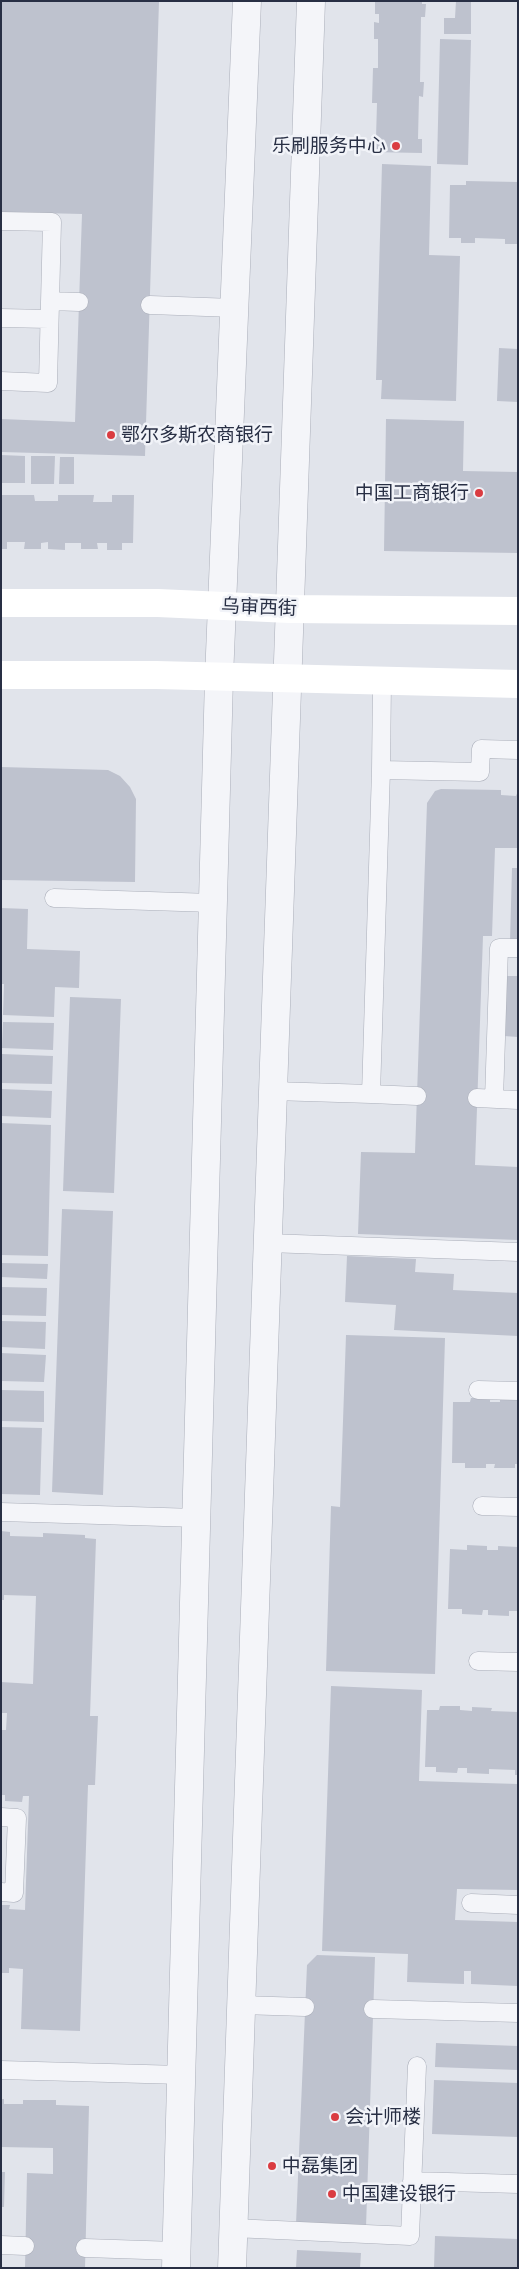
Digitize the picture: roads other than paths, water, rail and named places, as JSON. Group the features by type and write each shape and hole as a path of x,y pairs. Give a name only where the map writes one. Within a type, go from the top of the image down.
{"main road":[{"name":"乌审西街","path":"1,603 158,603 290,609 518,611"},
{"path":"1,675 156,675 288,680 518,684"}],"street":[{"path":"176,2259 219,678 247,1"},
{"path":"232,2268 311,1"}],"lane":[{"path":"1,221 52,222 48,383 1,382"},
{"path":"50,300 79,302"},
{"path":"150,305 234,308"},
{"path":"1,318 50,319"},
{"path":"371,1094 382,681"},
{"path":"381,770 480,772 481,749 518,750"},
{"path":"54,898 213,903"},
{"path":"518,948 499,948 486,1099 518,1100"},
{"path":"273,1091 417,1096"},
{"path":"268,1243 518,1252"},
{"path":"478,1390 518,1391"},
{"path":"482,1506 518,1507"},
{"path":"1,1512 196,1518"},
{"path":"478,1661 518,1662"},
{"path":"1,1818 17,1818 14,1893 1,1892"},
{"path":"471,1903 518,1905"},
{"path":"241,2005 305,2007"},
{"path":"373,2009 518,2013"},
{"path":"233,2228 410,2236 417,2066"},
{"path":"1,2070 181,2075"},
{"path":"412,2180 518,2184"},
{"path":"1,2245 25,2246"},
{"path":"85,2248 176,2259"}],"place":[{"name":"乐刷服务中心","path":"396,146"},
{"name":"鄂尔多斯农商银行","path":"111,435"},
{"name":"中国工商银行","path":"479,493"},
{"name":"会计师楼","path":"335,2117"},
{"name":"中磊集团","path":"272,2166"},
{"name":"中国建设银行","path":"332,2194"}]}
